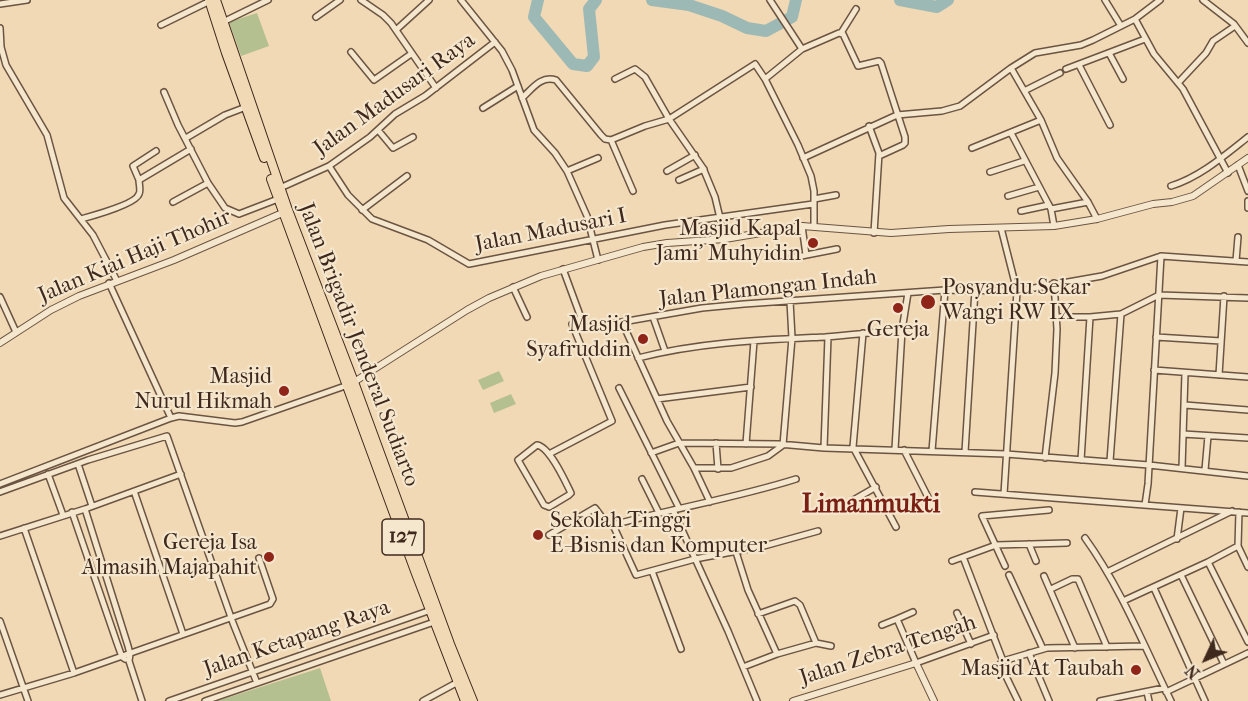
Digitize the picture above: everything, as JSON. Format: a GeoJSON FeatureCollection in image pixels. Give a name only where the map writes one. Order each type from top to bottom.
{"type":"FeatureCollection","features":[{"type":"Feature","properties":{"kind":"main road","name":"Jalan Brigadir Jenderal Sudiarto"},"geometry":{"type":"LineString","coordinates":[[212,0],[223,22],[280,188],[285,212]]}},
{"type":"Feature","properties":{"kind":"main road","name":"Jalan Brigadir Jenderal Sudiarto"},"geometry":{"type":"LineString","coordinates":[[212,0],[278,199],[351,384],[434,610],[473,701]]}},
{"type":"Feature","properties":{"kind":"main road","name":"Jalan Brigadir Jenderal Sudiarto"},"geometry":{"type":"LineString","coordinates":[[438,620],[465,701]]}},
{"type":"Feature","properties":{"kind":"street"},"geometry":{"type":"LineString","coordinates":[[0,4],[27,0]]}},
{"type":"Feature","properties":{"kind":"street"},"geometry":{"type":"LineString","coordinates":[[161,25],[212,0]]}},
{"type":"Feature","properties":{"kind":"street"},"geometry":{"type":"LineString","coordinates":[[223,22],[268,0]]}},
{"type":"Feature","properties":{"kind":"street"},"geometry":{"type":"LineString","coordinates":[[316,17],[340,0]]}},
{"type":"Feature","properties":{"kind":"street"},"geometry":{"type":"LineString","coordinates":[[361,0],[388,19],[436,88]]}},
{"type":"Feature","properties":{"kind":"street"},"geometry":{"type":"LineString","coordinates":[[396,30],[429,0]]}},
{"type":"Feature","properties":{"kind":"street"},"geometry":{"type":"LineString","coordinates":[[461,0],[507,59],[534,130],[555,153],[567,171],[587,216],[598,260]]}},
{"type":"Feature","properties":{"kind":"street"},"geometry":{"type":"LineString","coordinates":[[1106,0],[1121,26]]}},
{"type":"Feature","properties":{"kind":"street"},"geometry":{"type":"LineString","coordinates":[[803,158],[897,115],[952,110],[1035,53],[1081,45],[1135,19],[1160,0]]}},
{"type":"Feature","properties":{"kind":"street"},"geometry":{"type":"LineString","coordinates":[[1203,0],[1235,26],[1248,44]]}},
{"type":"Feature","properties":{"kind":"street"},"geometry":{"type":"LineString","coordinates":[[770,1],[802,49]]}},
{"type":"Feature","properties":{"kind":"street"},"geometry":{"type":"LineString","coordinates":[[765,79],[802,49],[841,33],[856,9]]}},
{"type":"Feature","properties":{"kind":"street"},"geometry":{"type":"LineString","coordinates":[[1135,19],[1158,60],[1178,83],[1228,173]]}},
{"type":"Feature","properties":{"kind":"street"},"geometry":{"type":"LineString","coordinates":[[1178,83],[1205,55],[1213,41],[1235,26]]}},
{"type":"Feature","properties":{"kind":"street"},"geometry":{"type":"LineString","coordinates":[[0,28],[1,47],[6,65],[47,135],[64,198],[96,240],[117,280]]}},
{"type":"Feature","properties":{"kind":"street"},"geometry":{"type":"LineString","coordinates":[[841,33],[858,66],[879,61],[881,63],[905,137],[905,143],[879,156]]}},
{"type":"Feature","properties":{"kind":"street"},"geometry":{"type":"LineString","coordinates":[[1066,69],[1145,39]]}},
{"type":"Feature","properties":{"kind":"street","name":"Jalan Madusari Raya"},"geometry":{"type":"LineString","coordinates":[[280,188],[329,166],[378,130],[394,114],[436,88],[495,42]]}},
{"type":"Feature","properties":{"kind":"street"},"geometry":{"type":"LineString","coordinates":[[351,52],[374,80],[411,54]]}},
{"type":"Feature","properties":{"kind":"street"},"geometry":{"type":"LineString","coordinates":[[1109,53],[1122,79]]}},
{"type":"Feature","properties":{"kind":"street"},"geometry":{"type":"LineString","coordinates":[[522,98],[540,81],[549,78],[556,80],[605,139],[611,140],[669,119],[755,64],[765,79],[814,184],[814,226]]}},
{"type":"Feature","properties":{"kind":"street"},"geometry":{"type":"LineString","coordinates":[[1079,65],[1110,125]]}},
{"type":"Feature","properties":{"kind":"street"},"geometry":{"type":"LineString","coordinates":[[1011,68],[1026,90],[1057,158],[1097,219]]}},
{"type":"Feature","properties":{"kind":"street"},"geometry":{"type":"LineString","coordinates":[[615,79],[632,70],[638,70],[645,77],[669,119],[704,169],[726,239]]}},
{"type":"Feature","properties":{"kind":"street"},"geometry":{"type":"LineString","coordinates":[[1026,90],[1060,73]]}},
{"type":"Feature","properties":{"kind":"street"},"geometry":{"type":"LineString","coordinates":[[483,108],[518,86]]}},
{"type":"Feature","properties":{"kind":"street"},"geometry":{"type":"LineString","coordinates":[[164,92],[176,121],[208,183],[225,208],[237,214],[278,199]]}},
{"type":"Feature","properties":{"kind":"street"},"geometry":{"type":"LineString","coordinates":[[186,138],[225,115],[246,107]]}},
{"type":"Feature","properties":{"kind":"street"},"geometry":{"type":"LineString","coordinates":[[972,148],[1041,120]]}},
{"type":"Feature","properties":{"kind":"street"},"geometry":{"type":"LineString","coordinates":[[869,126],[879,156],[874,232]]}},
{"type":"Feature","properties":{"kind":"street"},"geometry":{"type":"LineString","coordinates":[[378,130],[393,148],[413,136]]}},
{"type":"Feature","properties":{"kind":"street"},"geometry":{"type":"LineString","coordinates":[[1011,132],[1024,161],[1051,209],[1054,223]]}},
{"type":"Feature","properties":{"kind":"street"},"geometry":{"type":"LineString","coordinates":[[1170,186],[1182,183],[1220,160],[1248,137]]}},
{"type":"Feature","properties":{"kind":"street"},"geometry":{"type":"LineString","coordinates":[[611,140],[633,190]]}},
{"type":"Feature","properties":{"kind":"street"},"geometry":{"type":"LineString","coordinates":[[139,180],[191,149]]}},
{"type":"Feature","properties":{"kind":"street"},"geometry":{"type":"LineString","coordinates":[[81,219],[119,207],[138,197],[140,194],[139,180],[133,166],[156,151]]}},
{"type":"Feature","properties":{"kind":"street"},"geometry":{"type":"LineString","coordinates":[[667,171],[695,155]]}},
{"type":"Feature","properties":{"kind":"street"},"geometry":{"type":"LineString","coordinates":[[567,171],[598,158]]}},
{"type":"Feature","properties":{"kind":"street"},"geometry":{"type":"LineString","coordinates":[[0,484],[171,418],[182,417],[235,423],[351,384],[467,310],[513,287],[563,269],[654,245],[726,239],[802,226],[874,232],[1001,228],[1097,219],[1193,196],[1248,158]]}},
{"type":"Feature","properties":{"kind":"street"},"geometry":{"type":"LineString","coordinates":[[990,172],[1024,161]]}},
{"type":"Feature","properties":{"kind":"street"},"geometry":{"type":"LineString","coordinates":[[1238,165],[1248,191]]}},
{"type":"Feature","properties":{"kind":"street","name":"Jalan Madusari I"},"geometry":{"type":"LineString","coordinates":[[329,166],[348,195],[377,222],[428,240],[469,264],[595,245],[665,225],[721,218],[836,195]]}},
{"type":"Feature","properties":{"kind":"street"},"geometry":{"type":"LineString","coordinates":[[678,180],[704,169]]}},
{"type":"Feature","properties":{"kind":"street"},"geometry":{"type":"LineString","coordinates":[[362,210],[407,176]]}},
{"type":"Feature","properties":{"kind":"street"},"geometry":{"type":"LineString","coordinates":[[173,202],[208,183]]}},
{"type":"Feature","properties":{"kind":"street"},"geometry":{"type":"LineString","coordinates":[[1008,196],[1039,188]]}},
{"type":"Feature","properties":{"kind":"street"},"geometry":{"type":"LineString","coordinates":[[1248,201],[1248,208]]}},
{"type":"Feature","properties":{"kind":"street"},"geometry":{"type":"LineString","coordinates":[[1021,211],[1051,209],[1088,202]]}},
{"type":"Feature","properties":{"kind":"street","name":"Jalan Kiai Haji Thohir"},"geometry":{"type":"LineString","coordinates":[[0,343],[51,310],[117,280],[174,260],[285,212]]}},
{"type":"Feature","properties":{"kind":"street"},"geometry":{"type":"LineString","coordinates":[[802,226],[806,255]]}},
{"type":"Feature","properties":{"kind":"street"},"geometry":{"type":"LineString","coordinates":[[1001,228],[1017,291],[1004,494]]}},
{"type":"Feature","properties":{"kind":"street"},"geometry":{"type":"LineString","coordinates":[[1236,261],[1238,237]]}},
{"type":"Feature","properties":{"kind":"street"},"geometry":{"type":"LineString","coordinates":[[791,258],[837,249]]}},
{"type":"Feature","properties":{"kind":"street"},"geometry":{"type":"LineString","coordinates":[[1145,505],[1161,256],[1248,262]]}},
{"type":"Feature","properties":{"kind":"street","name":"Jalan Plamongan Indah"},"geometry":{"type":"LineString","coordinates":[[580,318],[584,326],[588,328],[718,306],[945,290],[1017,291],[1102,276],[1161,256]]}},
{"type":"Feature","properties":{"kind":"street"},"geometry":{"type":"LineString","coordinates":[[549,453],[612,421],[572,324],[580,318],[563,269]]}},
{"type":"Feature","properties":{"kind":"street"},"geometry":{"type":"LineString","coordinates":[[1045,458],[1055,374],[1054,283]]}},
{"type":"Feature","properties":{"kind":"street"},"geometry":{"type":"LineString","coordinates":[[109,284],[171,418]]}},
{"type":"Feature","properties":{"kind":"street"},"geometry":{"type":"LineString","coordinates":[[513,287],[527,317]]}},
{"type":"Feature","properties":{"kind":"street"},"geometry":{"type":"LineString","coordinates":[[932,451],[945,290]]}},
{"type":"Feature","properties":{"kind":"street"},"geometry":{"type":"LineString","coordinates":[[964,452],[975,290]]}},
{"type":"Feature","properties":{"kind":"street"},"geometry":{"type":"LineString","coordinates":[[895,449],[902,330],[908,293]]}},
{"type":"Feature","properties":{"kind":"street"},"geometry":{"type":"LineString","coordinates":[[1056,317],[1089,318],[1121,314],[1159,295],[1248,298]]}},
{"type":"Feature","properties":{"kind":"street"},"geometry":{"type":"LineString","coordinates":[[1219,375],[1224,296]]}},
{"type":"Feature","properties":{"kind":"street"},"geometry":{"type":"LineString","coordinates":[[0,297],[16,332]]}},
{"type":"Feature","properties":{"kind":"street"},"geometry":{"type":"LineString","coordinates":[[694,468],[731,468],[768,456],[783,445],[792,338],[790,302]]}},
{"type":"Feature","properties":{"kind":"street"},"geometry":{"type":"LineString","coordinates":[[1110,461],[1121,314]]}},
{"type":"Feature","properties":{"kind":"street"},"geometry":{"type":"LineString","coordinates":[[653,317],[665,351]]}},
{"type":"Feature","properties":{"kind":"street"},"geometry":{"type":"LineString","coordinates":[[1081,460],[1089,318]]}},
{"type":"Feature","properties":{"kind":"street"},"geometry":{"type":"LineString","coordinates":[[622,322],[657,399],[710,502]]}},
{"type":"Feature","properties":{"kind":"street"},"geometry":{"type":"LineString","coordinates":[[638,358],[665,351],[754,340],[828,337],[902,330]]}},
{"type":"Feature","properties":{"kind":"street"},"geometry":{"type":"LineString","coordinates":[[863,333],[854,447],[896,527]]}},
{"type":"Feature","properties":{"kind":"street"},"geometry":{"type":"LineString","coordinates":[[824,448],[828,337]]}},
{"type":"Feature","properties":{"kind":"street"},"geometry":{"type":"LineString","coordinates":[[1156,337],[1221,341]]}},
{"type":"Feature","properties":{"kind":"street"},"geometry":{"type":"LineString","coordinates":[[746,444],[754,340]]}},
{"type":"Feature","properties":{"kind":"street"},"geometry":{"type":"LineString","coordinates":[[1154,370],[1248,377]]}},
{"type":"Feature","properties":{"kind":"street"},"geometry":{"type":"LineString","coordinates":[[1182,468],[1185,373]]}},
{"type":"Feature","properties":{"kind":"street"},"geometry":{"type":"LineString","coordinates":[[657,399],[751,387]]}},
{"type":"Feature","properties":{"kind":"street"},"geometry":{"type":"LineString","coordinates":[[620,388],[676,509],[757,701]]}},
{"type":"Feature","properties":{"kind":"street"},"geometry":{"type":"LineString","coordinates":[[1185,405],[1248,410]]}},
{"type":"Feature","properties":{"kind":"street"},"geometry":{"type":"LineString","coordinates":[[1183,434],[1248,438]]}},
{"type":"Feature","properties":{"kind":"street"},"geometry":{"type":"LineString","coordinates":[[0,492],[78,464],[166,436],[169,438],[231,617],[257,683]]}},
{"type":"Feature","properties":{"kind":"street"},"geometry":{"type":"LineString","coordinates":[[1205,470],[1208,436]]}},
{"type":"Feature","properties":{"kind":"street"},"geometry":{"type":"LineString","coordinates":[[651,453],[679,443],[854,447],[1110,461],[1248,476]]}},
{"type":"Feature","properties":{"kind":"street"},"geometry":{"type":"LineString","coordinates":[[716,443],[718,469]]}},
{"type":"Feature","properties":{"kind":"street"},"geometry":{"type":"LineString","coordinates":[[537,445],[542,446],[549,453],[571,493],[546,507],[518,460],[537,445]]}},
{"type":"Feature","properties":{"kind":"street"},"geometry":{"type":"LineString","coordinates":[[904,450],[934,509]]}},
{"type":"Feature","properties":{"kind":"street"},"geometry":{"type":"LineString","coordinates":[[78,464],[92,506]]}},
{"type":"Feature","properties":{"kind":"street"},"geometry":{"type":"LineString","coordinates":[[48,474],[63,515]]}},
{"type":"Feature","properties":{"kind":"street"},"geometry":{"type":"LineString","coordinates":[[0,536],[85,509],[181,474]]}},
{"type":"Feature","properties":{"kind":"street"},"geometry":{"type":"LineString","coordinates":[[642,479],[659,513]]}},
{"type":"Feature","properties":{"kind":"street"},"geometry":{"type":"LineString","coordinates":[[549,535],[595,508],[607,524],[613,525],[738,496],[796,479]]}},
{"type":"Feature","properties":{"kind":"street"},"geometry":{"type":"LineString","coordinates":[[850,502],[876,487]]}},
{"type":"Feature","properties":{"kind":"street"},"geometry":{"type":"LineString","coordinates":[[134,491],[183,634]]}},
{"type":"Feature","properties":{"kind":"street"},"geometry":{"type":"LineString","coordinates":[[975,492],[1248,513]]}},
{"type":"Feature","properties":{"kind":"street"},"geometry":{"type":"LineString","coordinates":[[1177,539],[1181,508]]}},
{"type":"Feature","properties":{"kind":"street"},"geometry":{"type":"LineString","coordinates":[[85,509],[142,701]]}},
{"type":"Feature","properties":{"kind":"street"},"geometry":{"type":"LineString","coordinates":[[1005,566],[982,516],[1049,510]]}},
{"type":"Feature","properties":{"kind":"street"},"geometry":{"type":"LineString","coordinates":[[72,512],[122,657]]}},
{"type":"Feature","properties":{"kind":"street"},"geometry":{"type":"LineString","coordinates":[[1107,572],[1236,512]]}},
{"type":"Feature","properties":{"kind":"street"},"geometry":{"type":"LineString","coordinates":[[1236,512],[1238,546],[1248,567]]}},
{"type":"Feature","properties":{"kind":"street"},"geometry":{"type":"LineString","coordinates":[[613,525],[634,573],[637,575],[695,558],[764,546],[818,531]]}},
{"type":"Feature","properties":{"kind":"street"},"geometry":{"type":"LineString","coordinates":[[24,528],[74,674]]}},
{"type":"Feature","properties":{"kind":"street"},"geometry":{"type":"LineString","coordinates":[[1085,538],[1123,601],[1171,701]]}},
{"type":"Feature","properties":{"kind":"street"},"geometry":{"type":"LineString","coordinates":[[952,561],[996,545],[1067,543]]}},
{"type":"Feature","properties":{"kind":"street"},"geometry":{"type":"LineString","coordinates":[[1029,544],[1036,561]]}},
{"type":"Feature","properties":{"kind":"street"},"geometry":{"type":"LineString","coordinates":[[1123,601],[1209,562],[1238,546]]}},
{"type":"Feature","properties":{"kind":"street"},"geometry":{"type":"LineString","coordinates":[[736,552],[748,590],[777,654]]}},
{"type":"Feature","properties":{"kind":"street"},"geometry":{"type":"LineString","coordinates":[[963,557],[1003,661],[1000,664],[1018,701]]}},
{"type":"Feature","properties":{"kind":"street"},"geometry":{"type":"LineString","coordinates":[[0,695],[74,674],[122,657],[129,658],[183,634],[270,604],[273,601],[259,558]]}},
{"type":"Feature","properties":{"kind":"street"},"geometry":{"type":"LineString","coordinates":[[1209,562],[1248,642]]}},
{"type":"Feature","properties":{"kind":"street"},"geometry":{"type":"LineString","coordinates":[[652,571],[681,649]]}},
{"type":"Feature","properties":{"kind":"street"},"geometry":{"type":"LineString","coordinates":[[94,577],[105,573]]}},
{"type":"Feature","properties":{"kind":"street"},"geometry":{"type":"LineString","coordinates":[[1009,575],[1043,649]]}},
{"type":"Feature","properties":{"kind":"street"},"geometry":{"type":"LineString","coordinates":[[1181,575],[1224,664]]}},
{"type":"Feature","properties":{"kind":"street"},"geometry":{"type":"LineString","coordinates":[[1044,576],[1075,648]]}},
{"type":"Feature","properties":{"kind":"street"},"geometry":{"type":"LineString","coordinates":[[1050,589],[1072,579],[1078,579],[1107,647]]}},
{"type":"Feature","properties":{"kind":"street"},"geometry":{"type":"LineString","coordinates":[[99,591],[109,587]]}},
{"type":"Feature","properties":{"kind":"street"},"geometry":{"type":"LineString","coordinates":[[1154,588],[1206,701]]}},
{"type":"Feature","properties":{"kind":"street"},"geometry":{"type":"LineString","coordinates":[[758,614],[791,601],[798,602],[816,643]]}},
{"type":"Feature","properties":{"kind":"street","name":"Jalan Ketapang Raya"},"geometry":{"type":"LineString","coordinates":[[169,701],[434,610]]}},
{"type":"Feature","properties":{"kind":"street"},"geometry":{"type":"LineString","coordinates":[[882,625],[913,612]]}},
{"type":"Feature","properties":{"kind":"street"},"geometry":{"type":"LineString","coordinates":[[957,613],[970,645]]}},
{"type":"Feature","properties":{"kind":"street"},"geometry":{"type":"LineString","coordinates":[[405,619],[409,631]]}},
{"type":"Feature","properties":{"kind":"street"},"geometry":{"type":"LineString","coordinates":[[897,619],[934,701]]}},
{"type":"Feature","properties":{"kind":"street","name":"Jalan Ketapang Raya"},"geometry":{"type":"LineString","coordinates":[[205,701],[438,620]]}},
{"type":"Feature","properties":{"kind":"street"},"geometry":{"type":"LineString","coordinates":[[0,621],[28,701]]}},
{"type":"Feature","properties":{"kind":"street"},"geometry":{"type":"LineString","coordinates":[[372,630],[375,642]]}},
{"type":"Feature","properties":{"kind":"street"},"geometry":{"type":"LineString","coordinates":[[362,634],[366,645]]}},
{"type":"Feature","properties":{"kind":"street","name":"Jalan Zebra Tengah"},"geometry":{"type":"LineString","coordinates":[[793,701],[916,663],[994,635]]}},
{"type":"Feature","properties":{"kind":"street"},"geometry":{"type":"LineString","coordinates":[[743,667],[816,643],[831,646]]}},
{"type":"Feature","properties":{"kind":"street"},"geometry":{"type":"LineString","coordinates":[[1003,661],[1043,649],[1144,646]]}},
{"type":"Feature","properties":{"kind":"street"},"geometry":{"type":"LineString","coordinates":[[1029,653],[1048,701]]}},
{"type":"Feature","properties":{"kind":"street"},"geometry":{"type":"LineString","coordinates":[[1100,701],[1165,690],[1248,653]]}},
{"type":"Feature","properties":{"kind":"street"},"geometry":{"type":"LineString","coordinates":[[423,701],[458,682]]}},
{"type":"Feature","properties":{"kind":"street"},"geometry":{"type":"LineString","coordinates":[[1147,692],[1149,701]]}},
{"type":"Feature","properties":{"kind":"green space"},"geometry":{"type":"Polygon","coordinates":[[[257,13],[269,46],[241,56],[229,22],[257,13]]]}},
{"type":"Feature","properties":{"kind":"green space"},"geometry":{"type":"Polygon","coordinates":[[[499,371],[504,381],[483,390],[478,380],[499,371]]]}},
{"type":"Feature","properties":{"kind":"green space"},"geometry":{"type":"Polygon","coordinates":[[[511,394],[516,404],[494,413],[490,403],[511,394]]]}},
{"type":"Feature","properties":{"kind":"green space"},"geometry":{"type":"Polygon","coordinates":[[[320,668],[331,701],[217,701],[320,668]]]}},
{"type":"Feature","properties":{"kind":"waterway"},"geometry":{"type":"LineString","coordinates":[[538,0],[534,17],[573,64],[587,66],[594,57],[589,9],[596,0]]}},
{"type":"Feature","properties":{"kind":"waterway"},"geometry":{"type":"LineString","coordinates":[[652,0],[689,5],[722,16],[747,28],[766,31],[792,17],[796,0]]}},
{"type":"Feature","properties":{"kind":"waterway"},"geometry":{"type":"LineString","coordinates":[[900,0],[937,7],[948,0]]}},
{"type":"Feature","properties":{"kind":"place","name":"Masjid Kapal Jami' Muhyidin"},"geometry":{"type":"Point","coordinates":[813,243]}},
{"type":"Feature","properties":{"kind":"place","name":"Posyandu Sekar Wangi RW IX"},"geometry":{"type":"Point","coordinates":[928,302]}},
{"type":"Feature","properties":{"kind":"place","name":"Gereja"},"geometry":{"type":"Point","coordinates":[898,308]}},
{"type":"Feature","properties":{"kind":"place","name":"Masjid Syafruddin"},"geometry":{"type":"Point","coordinates":[643,339]}},
{"type":"Feature","properties":{"kind":"place","name":"Masjid Nurul Hikmah"},"geometry":{"type":"Point","coordinates":[284,391]}},
{"type":"Feature","properties":{"kind":"place","name":"Sekolah Tinggi E-Bisnis dan Komputer"},"geometry":{"type":"Point","coordinates":[538,535]}},
{"type":"Feature","properties":{"kind":"place","name":"Gereja Isa Almasih Majapahit"},"geometry":{"type":"Point","coordinates":[269,557]}},
{"type":"Feature","properties":{"kind":"place","name":"Masjid At Taubah"},"geometry":{"type":"Point","coordinates":[1136,670]}},
{"type":"Feature","properties":{"kind":"district","name":"Limanmukti"},"geometry":{"type":"Point","coordinates":[871,506]}}]}
